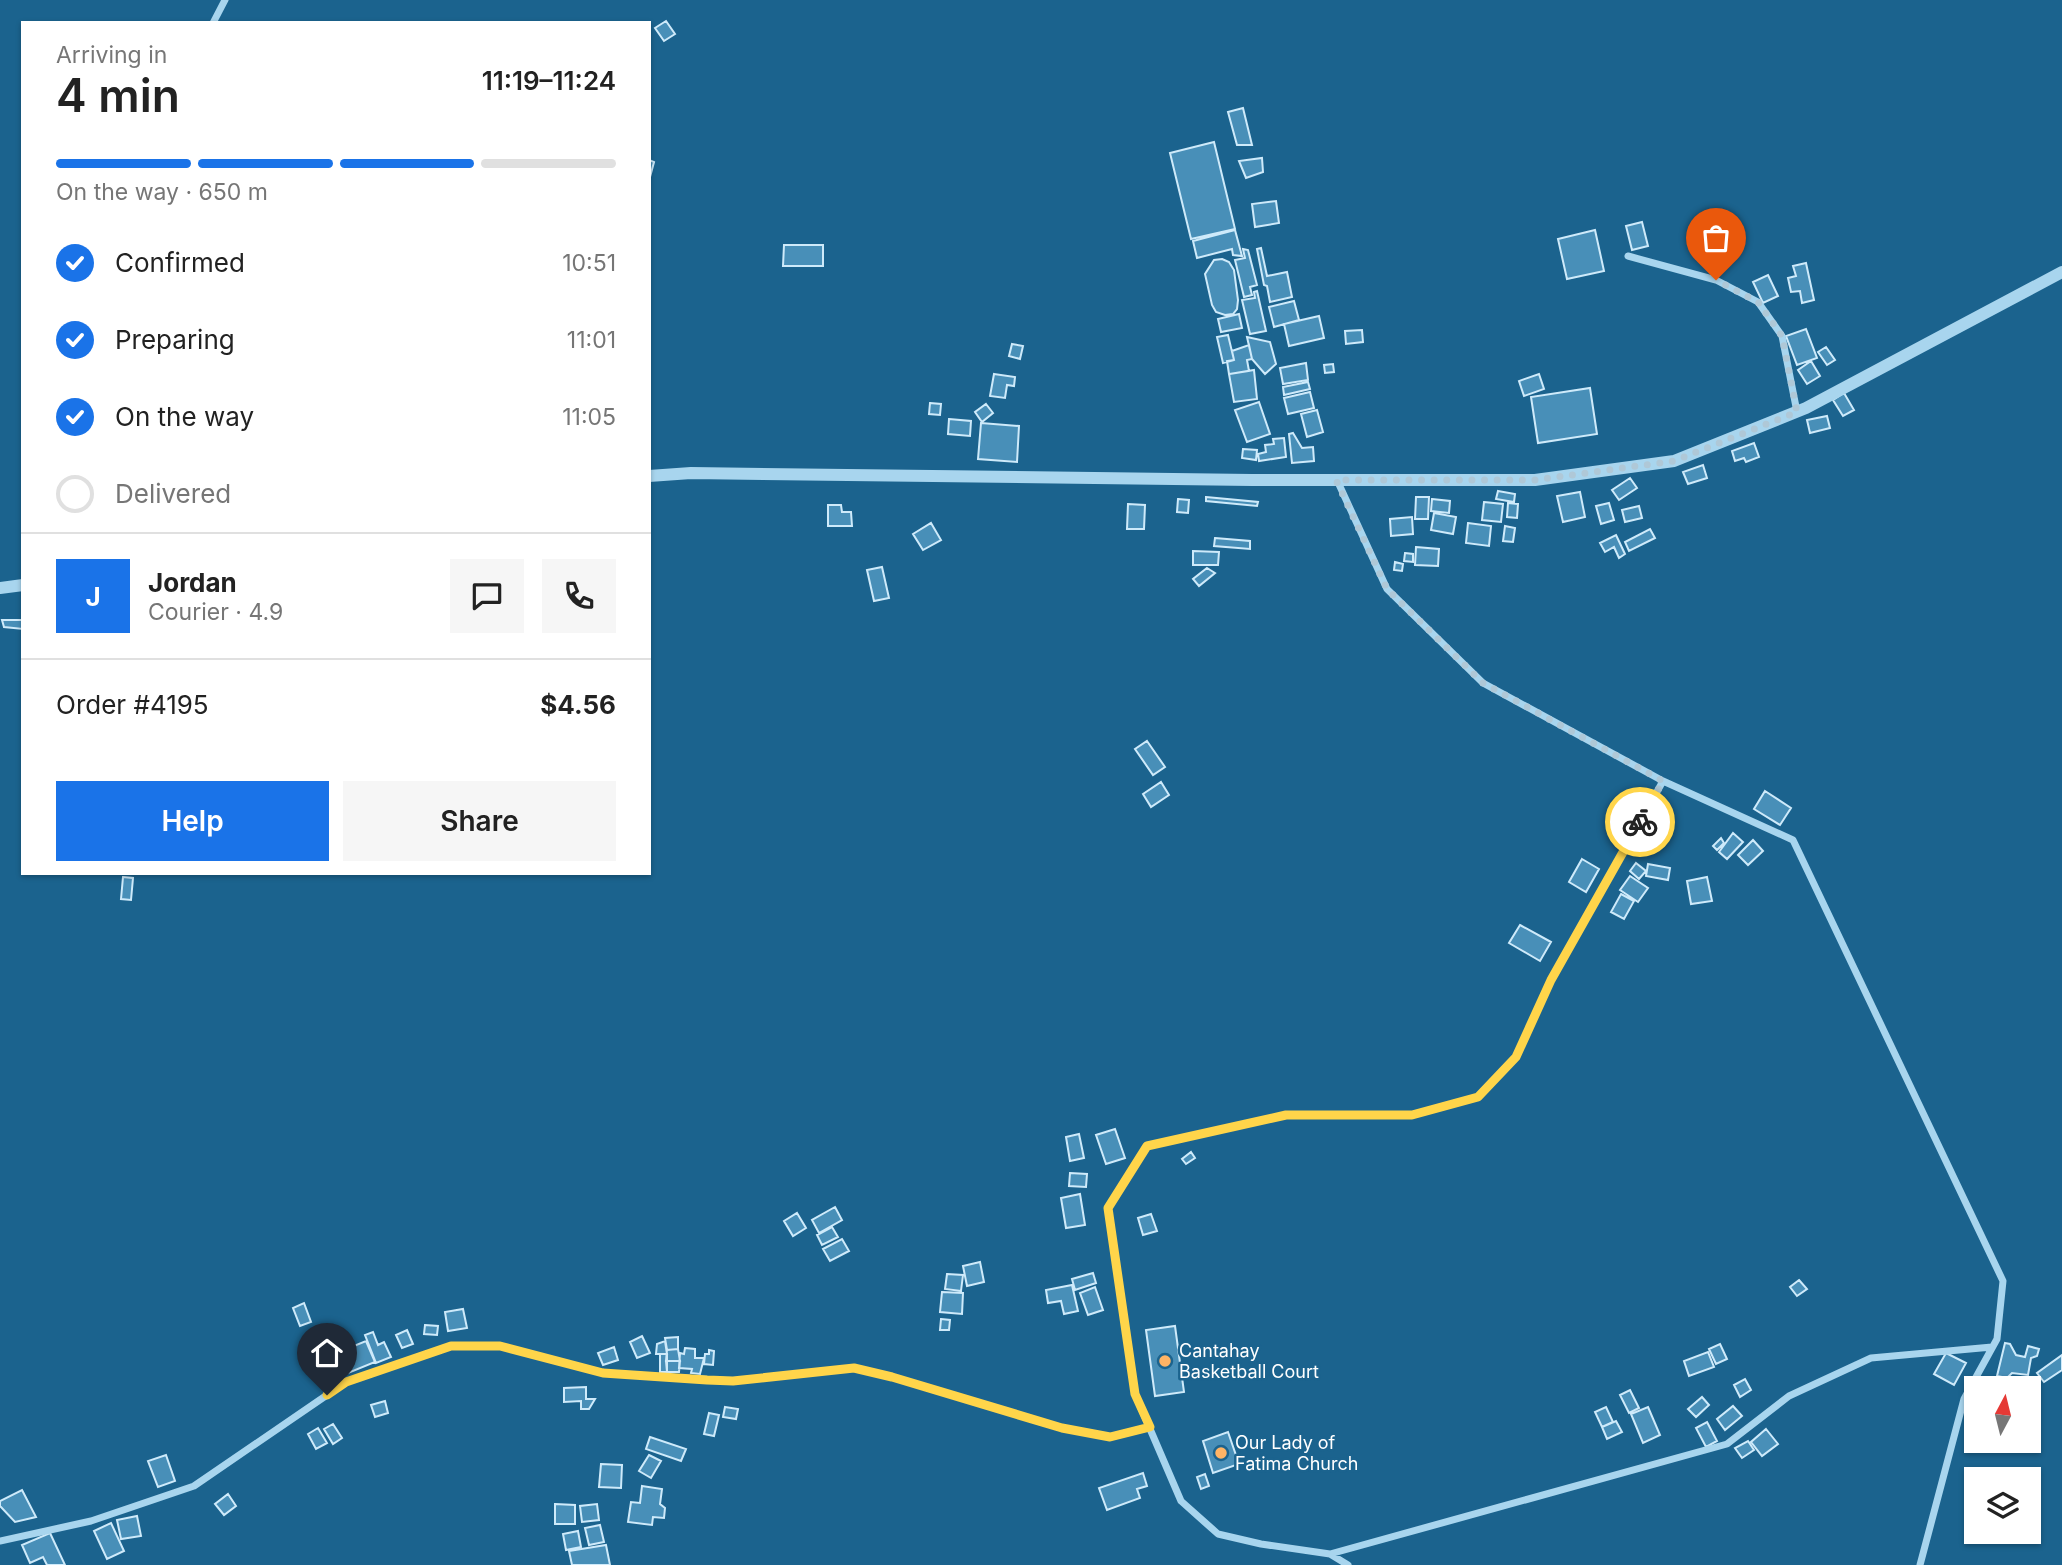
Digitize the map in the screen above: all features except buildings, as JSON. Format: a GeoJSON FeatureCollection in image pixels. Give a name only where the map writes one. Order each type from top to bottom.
{"type":"FeatureCollection","features":[{"type":"Feature","properties":{"kind":"street"},"geometry":{"type":"LineString","coordinates":[[214,21],[225,0]]}},
{"type":"Feature","properties":{"kind":"street"},"geometry":{"type":"LineString","coordinates":[[1628,256],[1716,280],[1758,302],[1782,336],[1797,412]]}},
{"type":"Feature","properties":{"kind":"street"},"geometry":{"type":"LineString","coordinates":[[651,477],[691,473],[1535,480],[1674,461],[1797,412],[2062,272]]}},
{"type":"Feature","properties":{"kind":"street"},"geometry":{"type":"LineString","coordinates":[[1336,480],[1387,589],[1483,683],[1663,781],[1793,840],[2003,1281],[1997,1339],[1964,1399],[1920,1565]]}},
{"type":"Feature","properties":{"kind":"street"},"geometry":{"type":"LineString","coordinates":[[0,588],[21,585]]}},
{"type":"Feature","properties":{"kind":"street"},"geometry":{"type":"LineString","coordinates":[[1348,1565],[1330,1554],[1261,1544],[1218,1534],[1181,1501],[1135,1394],[1108,1208],[1147,1146],[1286,1115],[1412,1115],[1478,1097],[1516,1057],[1551,980],[1663,781]]}},
{"type":"Feature","properties":{"kind":"street"},"geometry":{"type":"LineString","coordinates":[[0,1541],[90,1521],[194,1486],[346,1382],[451,1346],[500,1346],[603,1373],[733,1381],[854,1368],[1062,1428],[1110,1437],[1150,1427]]}},
{"type":"Feature","properties":{"kind":"street"},"geometry":{"type":"LineString","coordinates":[[1330,1554],[1727,1444],[1789,1396],[1871,1358],[1992,1347]]}},
{"type":"Feature","properties":{"kind":"way so far"},"geometry":{"type":"LineString","coordinates":[[1640,822],[1663,781],[1483,683],[1387,589],[1336,480],[1535,480],[1674,461],[1797,412],[1782,336],[1758,302],[1716,280]]}},
{"type":"Feature","properties":{"kind":"place","name":"Cantahay Basketball Court"},"geometry":{"type":"Point","coordinates":[1165,1361]}},
{"type":"Feature","properties":{"kind":"place","name":"Our Lady of Fatima Church"},"geometry":{"type":"Point","coordinates":[1221,1453]}},
{"type":"Feature","properties":{"kind":"route"},"geometry":{"type":"LineString","coordinates":[[327,1395],[346,1382],[451,1346],[500,1346],[603,1373],[707,1380],[733,1381],[854,1368],[1062,1428],[1110,1437],[1150,1427],[1135,1394],[1108,1208],[1147,1146],[1286,1115],[1412,1115],[1478,1097],[1516,1057],[1551,980],[1640,822]]}}]}
